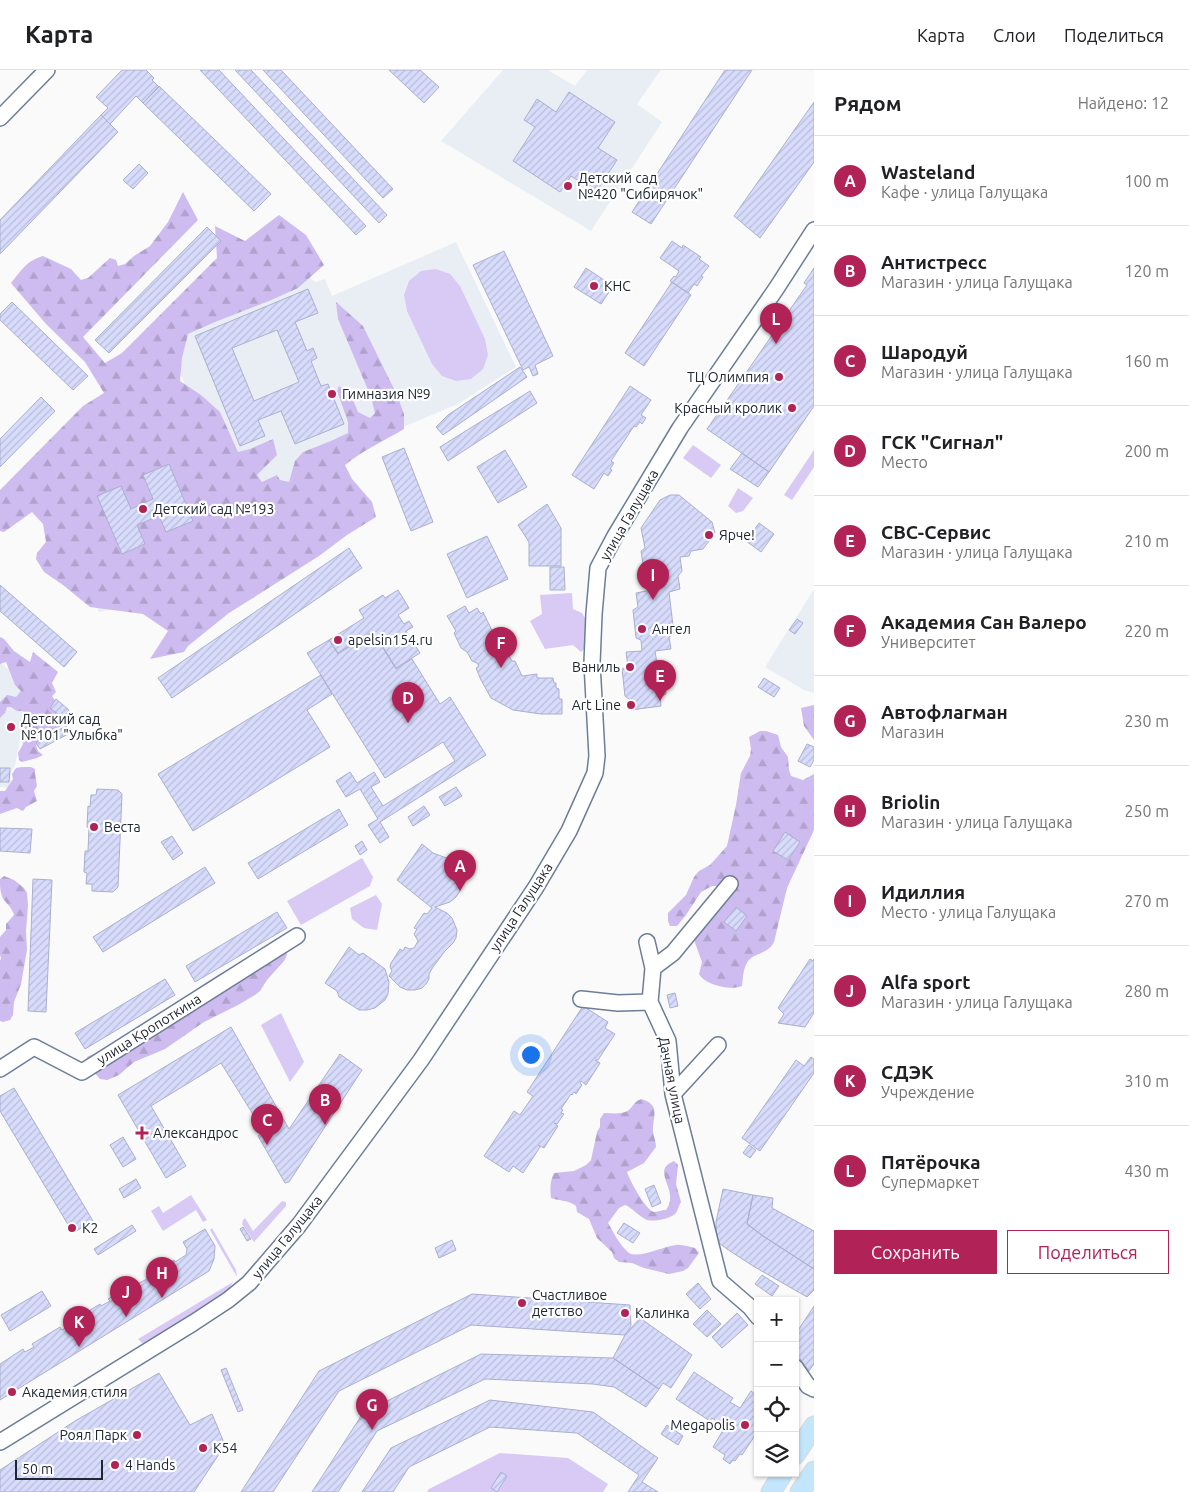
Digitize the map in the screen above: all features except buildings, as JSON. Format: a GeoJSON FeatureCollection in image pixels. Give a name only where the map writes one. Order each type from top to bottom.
{"type":"FeatureCollection","features":[{"type":"Feature","properties":{"kind":"main road"},"geometry":{"type":"LineString","coordinates":[[799,1449],[814,1426]]}},
{"type":"Feature","properties":{"kind":"main road"},"geometry":{"type":"LineString","coordinates":[[800,1492],[814,1470]]}},
{"type":"Feature","properties":{"kind":"main road"},"geometry":{"type":"LineString","coordinates":[[771,1492],[780,1477]]}},
{"type":"Feature","properties":{"kind":"street"},"geometry":{"type":"LineString","coordinates":[[0,118],[47,70]]}},
{"type":"Feature","properties":{"kind":"street","name":"улица Галущака"},"geometry":{"type":"LineString","coordinates":[[0,1442],[193,1323],[228,1300],[249,1282],[299,1225],[420,1060],[536,887],[569,832],[595,772],[598,756],[592,663],[598,568],[615,536],[680,428],[776,289],[814,230]]}},
{"type":"Feature","properties":{"kind":"street"},"geometry":{"type":"LineString","coordinates":[[653,968],[673,953],[730,884]]}},
{"type":"Feature","properties":{"kind":"street","name":"улица Кропоткина"},"geometry":{"type":"LineString","coordinates":[[0,1069],[34,1046],[82,1072],[297,936]]}},
{"type":"Feature","properties":{"kind":"street","name":"Дачная улица"},"geometry":{"type":"LineString","coordinates":[[647,942],[653,968],[650,1002],[668,1041],[673,1094],[720,1281],[754,1312]]}},
{"type":"Feature","properties":{"kind":"street"},"geometry":{"type":"LineString","coordinates":[[582,1000],[618,1003],[650,1002]]}},
{"type":"Feature","properties":{"kind":"street"},"geometry":{"type":"LineString","coordinates":[[673,1094],[718,1045]]}},
{"type":"Feature","properties":{"kind":"street"},"geometry":{"type":"LineString","coordinates":[[799,1373],[808,1386],[814,1389]]}},
{"type":"Feature","properties":{"kind":"shaded area","name":"Детский сад №420 \"Сибирячок\""},"geometry":{"type":"Polygon","coordinates":[[[503,70],[548,70],[575,86],[587,70],[661,70],[637,104],[662,122],[591,231],[441,141],[503,70]]]}},
{"type":"Feature","properties":{"kind":"shaded area","name":"Гимназия №9"},"geometry":{"type":"Polygon","coordinates":[[[456,242],[516,367],[458,404],[307,467],[174,596],[99,612],[31,467],[187,389],[163,335],[306,274],[315,282],[325,279],[332,296],[456,242]]]}},
{"type":"Feature","properties":{"kind":"shaded area"},"geometry":{"type":"Polygon","coordinates":[[[436,269],[450,274],[460,286],[485,339],[488,355],[483,369],[471,379],[456,381],[442,376],[432,364],[407,311],[404,295],[409,281],[421,271],[436,269]]]}},
{"type":"Feature","properties":{"kind":"shaded area"},"geometry":{"type":"Polygon","coordinates":[[[693,445],[721,465],[711,478],[683,458],[693,445]]]}},
{"type":"Feature","properties":{"kind":"shaded area"},"geometry":{"type":"Polygon","coordinates":[[[814,450],[814,467],[792,500],[784,495],[814,450]]]}},
{"type":"Feature","properties":{"kind":"shaded area"},"geometry":{"type":"Polygon","coordinates":[[[738,488],[753,498],[743,511],[736,513],[728,506],[738,488]]]}},
{"type":"Feature","properties":{"kind":"shaded area"},"geometry":{"type":"Polygon","coordinates":[[[814,589],[814,693],[804,690],[765,667],[814,589]]]}},
{"type":"Feature","properties":{"kind":"shaded area"},"geometry":{"type":"Polygon","coordinates":[[[572,593],[573,609],[582,613],[587,621],[585,648],[581,652],[573,645],[545,649],[530,621],[542,614],[540,595],[572,593]]]}},
{"type":"Feature","properties":{"kind":"shaded area","name":"Детский сад №101 \"Улыбка\""},"geometry":{"type":"Polygon","coordinates":[[[0,662],[31,689],[15,765],[11,773],[10,788],[0,787],[0,662]]]}},
{"type":"Feature","properties":{"kind":"shaded area"},"geometry":{"type":"Polygon","coordinates":[[[362,858],[373,877],[370,886],[301,925],[287,901],[362,858]]]}},
{"type":"Feature","properties":{"kind":"shaded area"},"geometry":{"type":"Polygon","coordinates":[[[376,895],[382,904],[377,930],[364,928],[352,919],[350,908],[376,895]]]}},
{"type":"Feature","properties":{"kind":"shaded area"},"geometry":{"type":"Polygon","coordinates":[[[281,1013],[304,1062],[290,1082],[261,1025],[281,1013]]]}},
{"type":"Feature","properties":{"kind":"shaded area"},"geometry":{"type":"Polygon","coordinates":[[[191,1195],[207,1220],[203,1222],[196,1210],[163,1231],[151,1211],[159,1206],[163,1213],[191,1195]]]}},
{"type":"Feature","properties":{"kind":"shaded area"},"geometry":{"type":"Polygon","coordinates":[[[282,1201],[286,1202],[286,1206],[254,1242],[242,1224],[243,1220],[245,1218],[253,1231],[282,1201]]]}},
{"type":"Feature","properties":{"kind":"shaded area"},"geometry":{"type":"Polygon","coordinates":[[[212,1228],[236,1270],[237,1277],[210,1230],[212,1228]]]}},
{"type":"Feature","properties":{"kind":"shaded area"},"geometry":{"type":"Polygon","coordinates":[[[233,1282],[224,1296],[143,1344],[138,1339],[233,1282]]]}},
{"type":"Feature","properties":{"kind":"shaded area"},"geometry":{"type":"Polygon","coordinates":[[[500,1453],[568,1458],[608,1484],[603,1492],[427,1492],[429,1489],[500,1453]]]}},
{"type":"Feature","properties":{"kind":"green space"},"geometry":{"type":"Polygon","coordinates":[[[183,192],[198,220],[83,337],[105,363],[122,353],[217,258],[215,226],[245,241],[279,215],[306,235],[324,265],[298,288],[188,334],[182,358],[180,381],[201,395],[220,412],[238,452],[273,439],[277,455],[257,475],[262,482],[277,475],[280,480],[289,482],[295,461],[303,452],[348,433],[348,422],[337,391],[339,386],[351,395],[358,412],[370,418],[375,413],[371,397],[338,319],[336,302],[363,326],[397,395],[404,414],[404,429],[366,450],[345,465],[352,479],[372,502],[376,517],[229,613],[188,646],[184,652],[150,659],[168,631],[143,614],[90,607],[44,572],[36,559],[37,553],[46,542],[43,524],[32,512],[4,532],[0,531],[0,490],[83,406],[104,393],[85,362],[46,324],[11,283],[28,263],[43,256],[71,269],[81,280],[88,278],[110,258],[116,260],[118,266],[125,264],[150,246],[168,222],[183,192]]]}},
{"type":"Feature","properties":{"kind":"green space"},"geometry":{"type":"Polygon","coordinates":[[[0,637],[14,651],[30,662],[33,652],[58,672],[52,683],[56,692],[52,696],[69,722],[51,731],[36,745],[38,751],[43,755],[22,762],[19,760],[18,753],[23,744],[20,728],[27,715],[23,711],[7,707],[5,713],[0,718],[0,702],[7,695],[16,697],[21,691],[15,685],[6,662],[0,664],[0,637]]]}},
{"type":"Feature","properties":{"kind":"green space"},"geometry":{"type":"Polygon","coordinates":[[[814,705],[814,740],[804,726],[801,708],[814,705]]]}},
{"type":"Feature","properties":{"kind":"green space"},"geometry":{"type":"Polygon","coordinates":[[[760,731],[778,735],[781,747],[788,757],[791,776],[803,780],[814,774],[814,830],[787,888],[774,942],[768,949],[748,961],[744,970],[742,986],[731,988],[712,984],[702,978],[699,974],[702,962],[694,940],[725,886],[712,886],[701,892],[677,926],[670,926],[668,913],[686,895],[694,877],[699,871],[710,865],[727,846],[741,773],[750,756],[749,737],[760,731]]]}},
{"type":"Feature","properties":{"kind":"green space"},"geometry":{"type":"Polygon","coordinates":[[[16,768],[35,769],[37,786],[34,791],[37,801],[26,807],[23,811],[17,808],[0,814],[0,791],[5,791],[13,779],[12,774],[16,768]]]}},
{"type":"Feature","properties":{"kind":"green space"},"geometry":{"type":"Polygon","coordinates":[[[4,876],[14,880],[24,888],[27,893],[28,905],[27,950],[21,984],[14,1002],[13,1015],[10,1020],[3,1022],[0,1021],[0,937],[6,930],[6,924],[14,915],[1,893],[0,879],[4,876]]]}},
{"type":"Feature","properties":{"kind":"green space"},"geometry":{"type":"Polygon","coordinates":[[[285,949],[287,955],[284,961],[260,991],[238,1005],[204,1022],[165,1049],[134,1062],[119,1075],[107,1080],[100,1079],[87,1064],[87,1057],[108,1047],[218,975],[255,954],[285,949]]]}},
{"type":"Feature","properties":{"kind":"green space"},"geometry":{"type":"Polygon","coordinates":[[[641,1099],[648,1102],[654,1108],[653,1132],[656,1147],[644,1163],[627,1172],[628,1176],[638,1194],[651,1210],[654,1212],[666,1210],[670,1203],[670,1195],[664,1170],[667,1165],[674,1161],[678,1165],[676,1184],[681,1202],[677,1212],[673,1215],[666,1219],[656,1220],[645,1219],[625,1205],[619,1208],[608,1223],[617,1239],[629,1253],[645,1253],[676,1245],[695,1248],[699,1253],[688,1268],[669,1274],[632,1263],[619,1262],[614,1258],[612,1252],[597,1238],[589,1219],[577,1212],[576,1206],[551,1198],[551,1185],[554,1173],[574,1171],[591,1160],[597,1132],[600,1127],[600,1119],[604,1113],[626,1112],[641,1099]]]}},
{"type":"Feature","properties":{"kind":"place","name":"Детский сад №420 \"Сибирячок\""},"geometry":{"type":"Point","coordinates":[568,186]}},
{"type":"Feature","properties":{"kind":"place","name":"КНС"},"geometry":{"type":"Point","coordinates":[594,286]}},
{"type":"Feature","properties":{"kind":"place","name":"Пятёрочка"},"geometry":{"type":"Point","coordinates":[776,344]}},
{"type":"Feature","properties":{"kind":"place","name":"ТЦ Олимпия"},"geometry":{"type":"Point","coordinates":[779,377]}},
{"type":"Feature","properties":{"kind":"place","name":"Гимназия №9"},"geometry":{"type":"Point","coordinates":[332,394]}},
{"type":"Feature","properties":{"kind":"place","name":"Красный кролик"},"geometry":{"type":"Point","coordinates":[792,408]}},
{"type":"Feature","properties":{"kind":"place","name":"Детский сад №193"},"geometry":{"type":"Point","coordinates":[143,509]}},
{"type":"Feature","properties":{"kind":"place","name":"Ярче!"},"geometry":{"type":"Point","coordinates":[709,535]}},
{"type":"Feature","properties":{"kind":"place","name":"Идиллия"},"geometry":{"type":"Point","coordinates":[653,600]}},
{"type":"Feature","properties":{"kind":"place","name":"Ангел"},"geometry":{"type":"Point","coordinates":[642,629]}},
{"type":"Feature","properties":{"kind":"place","name":"apelsin154.ru"},"geometry":{"type":"Point","coordinates":[338,640]}},
{"type":"Feature","properties":{"kind":"place","name":"Ваниль"},"geometry":{"type":"Point","coordinates":[630,667]}},
{"type":"Feature","properties":{"kind":"place","name":"Академия Сан Валеро"},"geometry":{"type":"Point","coordinates":[501,668]}},
{"type":"Feature","properties":{"kind":"place","name":"СВС-Сервис"},"geometry":{"type":"Point","coordinates":[660,701]}},
{"type":"Feature","properties":{"kind":"place","name":"Art Line"},"geometry":{"type":"Point","coordinates":[631,705]}},
{"type":"Feature","properties":{"kind":"place","name":"ГСК \"Сигнал\""},"geometry":{"type":"Point","coordinates":[408,723]}},
{"type":"Feature","properties":{"kind":"place","name":"Детский сад №101 \"Улыбка\""},"geometry":{"type":"Point","coordinates":[11,727]}},
{"type":"Feature","properties":{"kind":"place","name":"Веста"},"geometry":{"type":"Point","coordinates":[94,827]}},
{"type":"Feature","properties":{"kind":"place","name":"Wasteland"},"geometry":{"type":"Point","coordinates":[460,891]}},
{"type":"Feature","properties":{"kind":"place","name":"Антистресс"},"geometry":{"type":"Point","coordinates":[325,1125]}},
{"type":"Feature","properties":{"kind":"place","name":"Александрос"},"geometry":{"type":"Point","coordinates":[142,1133]}},
{"type":"Feature","properties":{"kind":"place","name":"Шародуй"},"geometry":{"type":"Point","coordinates":[267,1145]}},
{"type":"Feature","properties":{"kind":"place","name":"К2"},"geometry":{"type":"Point","coordinates":[72,1228]}},
{"type":"Feature","properties":{"kind":"place","name":"Briolin"},"geometry":{"type":"Point","coordinates":[162,1298]}},
{"type":"Feature","properties":{"kind":"place","name":"Счастливое детство"},"geometry":{"type":"Point","coordinates":[522,1303]}},
{"type":"Feature","properties":{"kind":"place","name":"Калинка"},"geometry":{"type":"Point","coordinates":[625,1313]}},
{"type":"Feature","properties":{"kind":"place","name":"Alfa sport"},"geometry":{"type":"Point","coordinates":[126,1317]}},
{"type":"Feature","properties":{"kind":"place","name":"СДЭК"},"geometry":{"type":"Point","coordinates":[79,1347]}},
{"type":"Feature","properties":{"kind":"place","name":"Академия стиля"},"geometry":{"type":"Point","coordinates":[12,1392]}},
{"type":"Feature","properties":{"kind":"place","name":"Megapolis"},"geometry":{"type":"Point","coordinates":[745,1425]}},
{"type":"Feature","properties":{"kind":"place","name":"Автофлагман"},"geometry":{"type":"Point","coordinates":[372,1430]}},
{"type":"Feature","properties":{"kind":"place","name":"Роял Парк"},"geometry":{"type":"Point","coordinates":[137,1435]}},
{"type":"Feature","properties":{"kind":"place","name":"К54"},"geometry":{"type":"Point","coordinates":[203,1448]}},
{"type":"Feature","properties":{"kind":"place","name":"4 Hands"},"geometry":{"type":"Point","coordinates":[115,1465]}}]}
